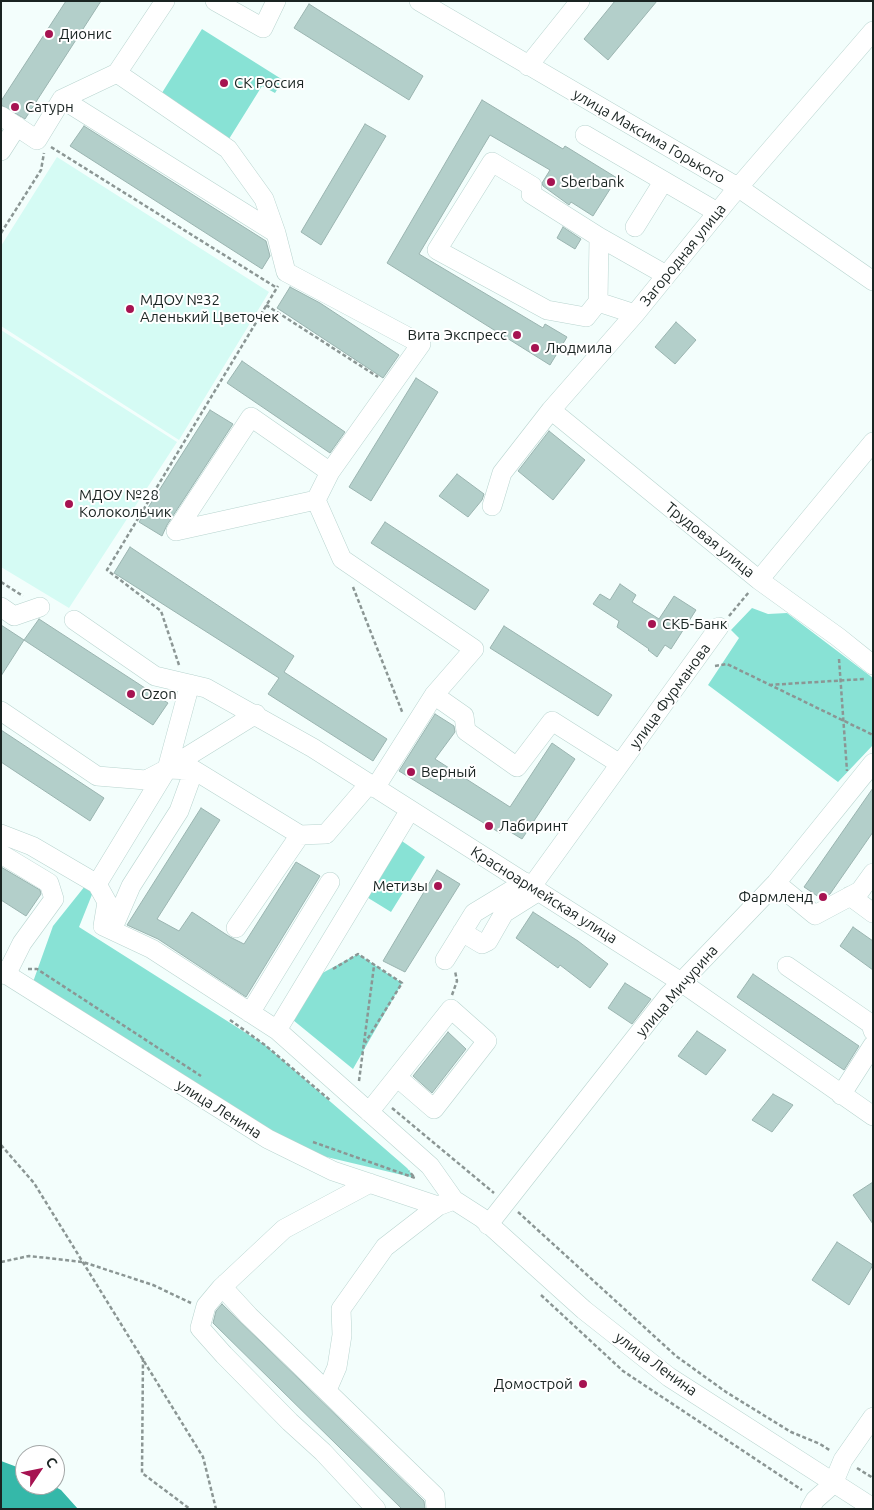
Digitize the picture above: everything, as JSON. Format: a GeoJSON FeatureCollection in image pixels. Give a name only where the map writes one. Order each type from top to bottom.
{"type":"FeatureCollection","features":[{"type":"Feature","properties":{"kind":"street"},"geometry":{"type":"LineString","coordinates":[[1,116],[37,140],[62,99],[117,73],[164,1]]}},
{"type":"Feature","properties":{"kind":"street"},"geometry":{"type":"LineString","coordinates":[[215,1],[263,28],[276,1]]}},
{"type":"Feature","properties":{"kind":"street","name":"улица Максима Горького"},"geometry":{"type":"LineString","coordinates":[[419,1],[739,188],[873,282]]}},
{"type":"Feature","properties":{"kind":"street"},"geometry":{"type":"LineString","coordinates":[[528,66],[580,1]]}},
{"type":"Feature","properties":{"kind":"street","name":"Загородная улица"},"geometry":{"type":"LineString","coordinates":[[492,506],[502,473],[551,410],[635,314],[718,212],[873,31]]}},
{"type":"Feature","properties":{"kind":"street"},"geometry":{"type":"LineString","coordinates":[[117,73],[228,150],[264,199],[276,233],[286,272],[421,344],[390,385],[330,472],[316,500]]}},
{"type":"Feature","properties":{"kind":"street"},"geometry":{"type":"LineString","coordinates":[[62,99],[276,233]]}},
{"type":"Feature","properties":{"kind":"street"},"geometry":{"type":"LineString","coordinates":[[1,151],[17,126]]}},
{"type":"Feature","properties":{"kind":"street"},"geometry":{"type":"LineString","coordinates":[[585,134],[663,182],[718,212]]}},
{"type":"Feature","properties":{"kind":"street"},"geometry":{"type":"LineString","coordinates":[[599,237],[598,302],[586,317],[547,310],[437,250],[492,162],[532,186],[531,194],[599,237],[666,275]]}},
{"type":"Feature","properties":{"kind":"street"},"geometry":{"type":"LineString","coordinates":[[635,227],[663,182]]}},
{"type":"Feature","properties":{"kind":"street"},"geometry":{"type":"LineString","coordinates":[[598,302],[635,314]]}},
{"type":"Feature","properties":{"kind":"street","name":"Трудовая улица"},"geometry":{"type":"LineString","coordinates":[[551,410],[759,580],[838,637],[873,665]]}},
{"type":"Feature","properties":{"kind":"street"},"geometry":{"type":"LineString","coordinates":[[316,500],[176,531],[251,417],[330,472]]}},
{"type":"Feature","properties":{"kind":"street"},"geometry":{"type":"LineString","coordinates":[[759,580],[873,442]]}},
{"type":"Feature","properties":{"kind":"street"},"geometry":{"type":"LineString","coordinates":[[167,769],[194,770],[300,835],[326,834],[372,786],[434,695],[474,649],[342,559],[316,500]]}},
{"type":"Feature","properties":{"kind":"street"},"geometry":{"type":"LineString","coordinates":[[1,607],[14,616],[40,607]]}},
{"type":"Feature","properties":{"kind":"street","name":"Красноармейская улица"},"geometry":{"type":"LineString","coordinates":[[74,620],[155,676],[198,686],[256,714],[372,786],[681,982],[873,1116]]}},
{"type":"Feature","properties":{"kind":"street","name":"улица Фурманова"},"geometry":{"type":"LineString","coordinates":[[532,887],[720,627]]}},
{"type":"Feature","properties":{"kind":"street"},"geometry":{"type":"LineString","coordinates":[[97,884],[167,769],[198,686]]}},
{"type":"Feature","properties":{"kind":"street"},"geometry":{"type":"LineString","coordinates":[[434,695],[464,716],[466,731],[518,767],[552,720],[620,764]]}},
{"type":"Feature","properties":{"kind":"street"},"geometry":{"type":"LineString","coordinates":[[1,711],[96,776],[146,780],[256,714]]}},
{"type":"Feature","properties":{"kind":"street","name":"улица Мичурина"},"geometry":{"type":"LineString","coordinates":[[488,1225],[681,982],[776,883],[873,763]]}},
{"type":"Feature","properties":{"kind":"street"},"geometry":{"type":"LineString","coordinates":[[1,834],[32,846],[97,884],[107,902],[103,926],[112,930],[131,886],[179,811],[194,770]]}},
{"type":"Feature","properties":{"kind":"street"},"geometry":{"type":"LineString","coordinates":[[277,1030],[410,810]]}},
{"type":"Feature","properties":{"kind":"street"},"geometry":{"type":"LineString","coordinates":[[236,928],[300,835]]}},
{"type":"Feature","properties":{"kind":"street"},"geometry":{"type":"LineString","coordinates":[[1,854],[49,883],[54,899],[4,973]]}},
{"type":"Feature","properties":{"kind":"street"},"geometry":{"type":"LineString","coordinates":[[776,883],[815,914],[860,891],[873,873]]}},
{"type":"Feature","properties":{"kind":"street"},"geometry":{"type":"LineString","coordinates":[[250,1013],[330,882]]}},
{"type":"Feature","properties":{"kind":"street"},"geometry":{"type":"LineString","coordinates":[[462,932],[482,944],[488,941],[504,913],[532,887]]}},
{"type":"Feature","properties":{"kind":"street"},"geometry":{"type":"LineString","coordinates":[[448,955],[474,913],[532,887]]}},
{"type":"Feature","properties":{"kind":"street"},"geometry":{"type":"LineString","coordinates":[[850,896],[873,913]]}},
{"type":"Feature","properties":{"kind":"street","name":"улица Ленина"},"geometry":{"type":"LineString","coordinates":[[112,930],[152,949],[277,1030],[375,1105],[430,1166],[446,1203]]}},
{"type":"Feature","properties":{"kind":"street"},"geometry":{"type":"LineString","coordinates":[[787,966],[872,1024],[873,1031]]}},
{"type":"Feature","properties":{"kind":"street","name":"улица Ленина"},"geometry":{"type":"LineString","coordinates":[[4,973],[268,1139],[333,1172],[446,1203],[482,1218],[584,1310],[669,1377],[873,1508]]}},
{"type":"Feature","properties":{"kind":"street"},"geometry":{"type":"LineString","coordinates":[[375,1105],[451,1009],[487,1041],[434,1109],[398,1078]]}},
{"type":"Feature","properties":{"kind":"street"},"geometry":{"type":"LineString","coordinates":[[841,1095],[873,1045]]}},
{"type":"Feature","properties":{"kind":"street"},"geometry":{"type":"LineString","coordinates":[[370,1183],[284,1229],[226,1283],[206,1306],[200,1328],[290,1422],[323,1452],[376,1509]]}},
{"type":"Feature","properties":{"kind":"street"},"geometry":{"type":"LineString","coordinates":[[328,1390],[337,1367],[342,1335],[341,1309],[385,1247],[446,1203]]}},
{"type":"Feature","properties":{"kind":"street"},"geometry":{"type":"LineString","coordinates":[[226,1283],[226,1291],[435,1496],[436,1509]]}},
{"type":"Feature","properties":{"kind":"street"},"geometry":{"type":"LineString","coordinates":[[810,1509],[815,1500],[833,1484],[844,1460],[873,1417]]}},
{"type":"Feature","properties":{"kind":"path"},"geometry":{"type":"LineString","coordinates":[[1,233],[41,170],[43,154],[49,145],[276,288]]}},
{"type":"Feature","properties":{"kind":"path"},"geometry":{"type":"LineString","coordinates":[[266,305],[390,385]]}},
{"type":"Feature","properties":{"kind":"path","name":"улица Фурманова"},"geometry":{"type":"LineString","coordinates":[[720,627],[759,580]]}},
{"type":"Feature","properties":{"kind":"path"},"geometry":{"type":"LineString","coordinates":[[1,582],[40,607]]}},
{"type":"Feature","properties":{"kind":"path"},"geometry":{"type":"LineString","coordinates":[[352,586],[410,732]]}},
{"type":"Feature","properties":{"kind":"path"},"geometry":{"type":"LineString","coordinates":[[838,637],[847,776]]}},
{"type":"Feature","properties":{"kind":"path"},"geometry":{"type":"LineString","coordinates":[[715,666],[727,664],[873,735]]}},
{"type":"Feature","properties":{"kind":"path"},"geometry":{"type":"LineString","coordinates":[[769,685],[873,679]]}},
{"type":"Feature","properties":{"kind":"path"},"geometry":{"type":"LineString","coordinates":[[326,973],[358,954],[402,983],[364,1045]]}},
{"type":"Feature","properties":{"kind":"path"},"geometry":{"type":"LineString","coordinates":[[448,955],[457,980],[453,989],[451,1009]]}},
{"type":"Feature","properties":{"kind":"path"},"geometry":{"type":"LineString","coordinates":[[374,966],[359,1080],[375,1105],[523,1216],[676,1356],[726,1392],[791,1432],[820,1444],[838,1456]]}},
{"type":"Feature","properties":{"kind":"path"},"geometry":{"type":"LineString","coordinates":[[37,970],[208,1081]]}},
{"type":"Feature","properties":{"kind":"path"},"geometry":{"type":"LineString","coordinates":[[226,1018],[265,1045],[338,1107]]}},
{"type":"Feature","properties":{"kind":"path"},"geometry":{"type":"LineString","coordinates":[[308,1140],[415,1178],[407,1168]]}},
{"type":"Feature","properties":{"kind":"path"},"geometry":{"type":"LineString","coordinates":[[1,1144],[34,1183],[203,1457],[216,1509]]}},
{"type":"Feature","properties":{"kind":"path"},"geometry":{"type":"LineString","coordinates":[[1,1262],[29,1256],[84,1262],[153,1285],[193,1304],[206,1306]]}},
{"type":"Feature","properties":{"kind":"path"},"geometry":{"type":"LineString","coordinates":[[143,1357],[142,1473],[190,1509]]}},
{"type":"Feature","properties":{"kind":"shaded area","name":"СК Россия"},"geometry":{"type":"Polygon","coordinates":[[[202,29],[283,80],[275,93],[262,86],[229,139],[160,96],[202,29]]]}},
{"type":"Feature","properties":{"kind":"shaded area","name":"МДОУ №32 Аленький Цветочек"},"geometry":{"type":"Polygon","coordinates":[[[57,157],[269,292],[179,440],[1,326],[1,246],[57,157]]]}},
{"type":"Feature","properties":{"kind":"shaded area","name":"МДОУ №28 Колокольчик"},"geometry":{"type":"Polygon","coordinates":[[[1,330],[177,442],[69,608],[1,567],[1,330]]]}},
{"type":"Feature","properties":{"kind":"shaded area"},"geometry":{"type":"Polygon","coordinates":[[[752,608],[768,614],[787,613],[873,678],[873,745],[838,782],[708,685],[739,638],[731,630],[752,608]]]}},
{"type":"Feature","properties":{"kind":"shaded area"},"geometry":{"type":"Polygon","coordinates":[[[399,839],[425,857],[391,912],[365,896],[399,839]]]}},
{"type":"Feature","properties":{"kind":"shaded area"},"geometry":{"type":"Polygon","coordinates":[[[85,886],[93,892],[79,927],[265,1045],[407,1168],[415,1178],[314,1154],[280,1139],[33,982],[53,926],[85,886]]]}},
{"type":"Feature","properties":{"kind":"shaded area"},"geometry":{"type":"Polygon","coordinates":[[[358,954],[402,983],[353,1069],[293,1020],[313,978],[358,954]]]}},
{"type":"Feature","properties":{"kind":"shaded area"},"geometry":{"type":"Polygon","coordinates":[[[1,1461],[15,1466],[15,1495],[65,1494],[78,1509],[1,1509],[1,1461]]]}},
{"type":"Feature","properties":{"kind":"building"},"geometry":{"type":"Polygon","coordinates":[[[66,1],[101,1],[25,119],[1,105],[1,101],[66,1]]]}},
{"type":"Feature","properties":{"kind":"building"},"geometry":{"type":"Polygon","coordinates":[[[615,1],[657,1],[608,60],[584,39],[615,1]]]}},
{"type":"Feature","properties":{"kind":"building"},"geometry":{"type":"Polygon","coordinates":[[[309,4],[423,76],[409,100],[294,28],[309,4]]]}},
{"type":"Feature","properties":{"kind":"building"},"geometry":{"type":"Polygon","coordinates":[[[482,100],[563,149],[565,146],[617,178],[593,216],[571,202],[569,205],[543,186],[542,183],[550,170],[490,135],[419,254],[543,328],[545,324],[567,337],[550,365],[387,263],[482,100]]]}},
{"type":"Feature","properties":{"kind":"building"},"geometry":{"type":"Polygon","coordinates":[[[365,124],[386,136],[321,245],[301,232],[365,124]]]}},
{"type":"Feature","properties":{"kind":"building"},"geometry":{"type":"Polygon","coordinates":[[[84,126],[266,241],[270,256],[262,269],[70,146],[84,126]]]}},
{"type":"Feature","properties":{"kind":"building"},"geometry":{"type":"Polygon","coordinates":[[[563,227],[581,239],[575,249],[557,238],[563,227]]]}},
{"type":"Feature","properties":{"kind":"building"},"geometry":{"type":"Polygon","coordinates":[[[290,287],[320,303],[399,355],[383,378],[277,308],[290,287]]]}},
{"type":"Feature","properties":{"kind":"building"},"geometry":{"type":"Polygon","coordinates":[[[676,322],[696,340],[675,364],[655,347],[676,322]]]}},
{"type":"Feature","properties":{"kind":"building"},"geometry":{"type":"Polygon","coordinates":[[[242,361],[345,432],[330,453],[227,383],[242,361]]]}},
{"type":"Feature","properties":{"kind":"building"},"geometry":{"type":"Polygon","coordinates":[[[416,378],[438,392],[371,501],[349,487],[416,378]]]}},
{"type":"Feature","properties":{"kind":"building"},"geometry":{"type":"Polygon","coordinates":[[[210,410],[233,424],[167,525],[162,536],[139,522],[210,410]]]}},
{"type":"Feature","properties":{"kind":"building"},"geometry":{"type":"Polygon","coordinates":[[[549,431],[585,460],[553,500],[518,471],[549,431]]]}},
{"type":"Feature","properties":{"kind":"building"},"geometry":{"type":"Polygon","coordinates":[[[457,474],[484,494],[482,500],[468,517],[439,496],[457,474]]]}},
{"type":"Feature","properties":{"kind":"building"},"geometry":{"type":"Polygon","coordinates":[[[385,522],[489,590],[475,610],[371,543],[385,522]]]}},
{"type":"Feature","properties":{"kind":"building"},"geometry":{"type":"Polygon","coordinates":[[[130,547],[294,656],[284,672],[387,739],[373,761],[268,694],[279,678],[114,573],[130,547]]]}},
{"type":"Feature","properties":{"kind":"building","name":"СКБ-Банк"},"geometry":{"type":"Polygon","coordinates":[[[620,584],[636,595],[632,602],[659,619],[674,596],[696,610],[671,649],[665,645],[657,657],[649,649],[617,627],[619,621],[593,604],[600,594],[610,600],[620,584]]]}},
{"type":"Feature","properties":{"kind":"building"},"geometry":{"type":"Polygon","coordinates":[[[39,619],[168,703],[153,725],[24,640],[39,619]]]}},
{"type":"Feature","properties":{"kind":"building"},"geometry":{"type":"Polygon","coordinates":[[[1,625],[24,640],[1,676],[1,625]]]}},
{"type":"Feature","properties":{"kind":"building"},"geometry":{"type":"Polygon","coordinates":[[[504,626],[612,695],[598,716],[490,648],[504,626]]]}},
{"type":"Feature","properties":{"kind":"building"},"geometry":{"type":"Polygon","coordinates":[[[435,714],[454,726],[455,732],[435,759],[510,807],[552,743],[575,759],[522,839],[504,828],[500,833],[399,771],[435,714]]]}},
{"type":"Feature","properties":{"kind":"building"},"geometry":{"type":"Polygon","coordinates":[[[1,730],[104,798],[90,821],[1,762],[1,730]]]}},
{"type":"Feature","properties":{"kind":"building"},"geometry":{"type":"Polygon","coordinates":[[[873,788],[873,832],[830,894],[822,899],[804,887],[873,788]]]}},
{"type":"Feature","properties":{"kind":"building"},"geometry":{"type":"Polygon","coordinates":[[[201,808],[220,820],[157,919],[179,931],[192,912],[244,944],[296,862],[320,876],[246,997],[158,939],[127,925],[201,808]]]}},
{"type":"Feature","properties":{"kind":"building"},"geometry":{"type":"Polygon","coordinates":[[[1,867],[40,890],[41,894],[26,916],[1,900],[1,867]]]}},
{"type":"Feature","properties":{"kind":"building"},"geometry":{"type":"Polygon","coordinates":[[[437,870],[460,884],[405,972],[383,961],[437,870]]]}},
{"type":"Feature","properties":{"kind":"building"},"geometry":{"type":"Polygon","coordinates":[[[533,912],[578,941],[608,964],[590,988],[560,965],[558,968],[516,938],[533,912]]]}},
{"type":"Feature","properties":{"kind":"building"},"geometry":{"type":"Polygon","coordinates":[[[853,927],[873,941],[873,970],[840,946],[853,927]]]}},
{"type":"Feature","properties":{"kind":"building"},"geometry":{"type":"Polygon","coordinates":[[[753,974],[859,1046],[844,1070],[737,997],[753,974]]]}},
{"type":"Feature","properties":{"kind":"building"},"geometry":{"type":"Polygon","coordinates":[[[625,983],[651,999],[632,1024],[608,1008],[625,983]]]}},
{"type":"Feature","properties":{"kind":"building"},"geometry":{"type":"Polygon","coordinates":[[[697,1031],[726,1050],[706,1075],[678,1056],[697,1031]]]}},
{"type":"Feature","properties":{"kind":"building"},"geometry":{"type":"Polygon","coordinates":[[[448,1032],[466,1049],[432,1093],[413,1076],[448,1032]]]}},
{"type":"Feature","properties":{"kind":"building"},"geometry":{"type":"Polygon","coordinates":[[[773,1094],[793,1105],[772,1132],[752,1120],[773,1094]]]}},
{"type":"Feature","properties":{"kind":"building"},"geometry":{"type":"Polygon","coordinates":[[[873,1182],[873,1224],[853,1195],[873,1182]]]}},
{"type":"Feature","properties":{"kind":"building"},"geometry":{"type":"Polygon","coordinates":[[[837,1242],[873,1265],[849,1305],[812,1280],[837,1242]]]}},
{"type":"Feature","properties":{"kind":"building"},"geometry":{"type":"Polygon","coordinates":[[[222,1304],[424,1501],[425,1509],[402,1509],[213,1323],[216,1311],[222,1304]]]}},
{"type":"Feature","properties":{"kind":"place","name":"Дионис"},"geometry":{"type":"Point","coordinates":[49,34]}},
{"type":"Feature","properties":{"kind":"place","name":"СК Россия"},"geometry":{"type":"Point","coordinates":[224,83]}},
{"type":"Feature","properties":{"kind":"place","name":"Сатурн"},"geometry":{"type":"Point","coordinates":[15,107]}},
{"type":"Feature","properties":{"kind":"place","name":"Sberbank"},"geometry":{"type":"Point","coordinates":[551,182]}},
{"type":"Feature","properties":{"kind":"place","name":"МДОУ №32 Аленький Цветочек"},"geometry":{"type":"Point","coordinates":[130,309]}},
{"type":"Feature","properties":{"kind":"place","name":"Вита Экспресс"},"geometry":{"type":"Point","coordinates":[517,335]}},
{"type":"Feature","properties":{"kind":"place","name":"Людмила"},"geometry":{"type":"Point","coordinates":[535,348]}},
{"type":"Feature","properties":{"kind":"place","name":"МДОУ №28 Колокольчик"},"geometry":{"type":"Point","coordinates":[69,504]}},
{"type":"Feature","properties":{"kind":"place","name":"СКБ-Банк"},"geometry":{"type":"Point","coordinates":[652,624]}},
{"type":"Feature","properties":{"kind":"place","name":"Ozon"},"geometry":{"type":"Point","coordinates":[131,694]}},
{"type":"Feature","properties":{"kind":"place","name":"Верный"},"geometry":{"type":"Point","coordinates":[411,772]}},
{"type":"Feature","properties":{"kind":"place","name":"Лабиринт"},"geometry":{"type":"Point","coordinates":[489,826]}},
{"type":"Feature","properties":{"kind":"place","name":"Метизы"},"geometry":{"type":"Point","coordinates":[438,886]}},
{"type":"Feature","properties":{"kind":"place","name":"Фармленд"},"geometry":{"type":"Point","coordinates":[823,897]}},
{"type":"Feature","properties":{"kind":"place","name":"Домострой"},"geometry":{"type":"Point","coordinates":[583,1384]}}]}
